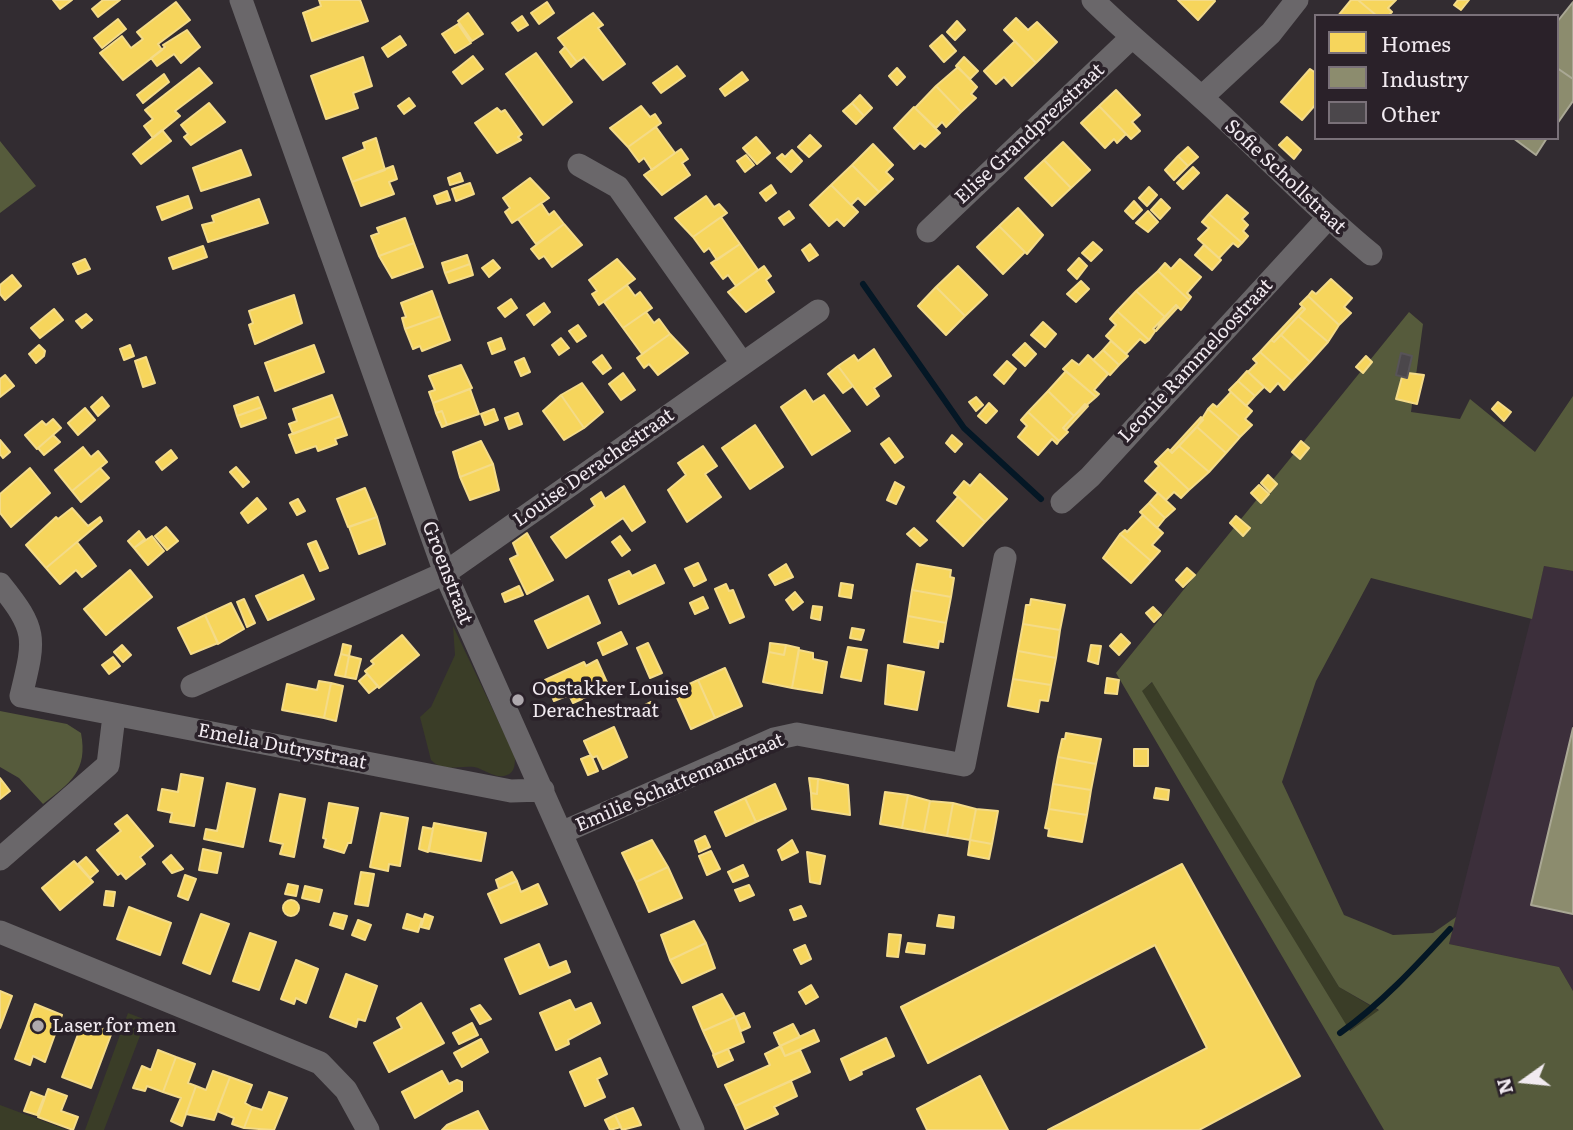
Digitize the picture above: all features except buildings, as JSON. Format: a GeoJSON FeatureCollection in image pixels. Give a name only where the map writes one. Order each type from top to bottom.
{"type":"FeatureCollection","features":[{"type":"Feature","properties":{"kind":"street","name":"Groenstraat"},"geometry":{"type":"LineString","coordinates":[[241,0],[445,573],[693,1130]]}},
{"type":"Feature","properties":{"kind":"street","name":"Sofie Schollstraat"},"geometry":{"type":"LineString","coordinates":[[1093,0],[1131,38],[1202,97],[1327,219],[1371,254]]}},
{"type":"Feature","properties":{"kind":"street"},"geometry":{"type":"LineString","coordinates":[[1202,97],[1271,33],[1297,0]]}},
{"type":"Feature","properties":{"kind":"street","name":"Elise Grandprezstraat"},"geometry":{"type":"LineString","coordinates":[[928,231],[1131,38]]}},
{"type":"Feature","properties":{"kind":"street"},"geometry":{"type":"LineString","coordinates":[[579,165],[618,187],[742,363]]}},
{"type":"Feature","properties":{"kind":"street","name":"Leonie Rammeloostraat"},"geometry":{"type":"LineString","coordinates":[[1062,502],[1090,477],[1327,219]]}},
{"type":"Feature","properties":{"kind":"street","name":"Louise Derachestraat"},"geometry":{"type":"LineString","coordinates":[[445,573],[818,311]]}},
{"type":"Feature","properties":{"kind":"street","name":"Emilie Schattemanstraat"},"geometry":{"type":"LineString","coordinates":[[561,833],[774,739],[797,734],[964,765],[1005,558]]}},
{"type":"Feature","properties":{"kind":"street"},"geometry":{"type":"LineString","coordinates":[[192,686],[445,573]]}},
{"type":"Feature","properties":{"kind":"street","name":"Emelia Dutrystraat"},"geometry":{"type":"LineString","coordinates":[[0,584],[26,616],[30,632],[21,696],[511,791],[542,790]]}},
{"type":"Feature","properties":{"kind":"street"},"geometry":{"type":"LineString","coordinates":[[0,859],[108,765],[114,716]]}},
{"type":"Feature","properties":{"kind":"street"},"geometry":{"type":"LineString","coordinates":[[0,932],[320,1063],[346,1090],[368,1130]]}},
{"type":"Feature","properties":{"kind":"shaded area"},"geometry":{"type":"Polygon","coordinates":[[[1544,566],[1573,571],[1573,991],[1559,967],[1449,944],[1544,566]]]}},
{"type":"Feature","properties":{"kind":"green space"},"geometry":{"type":"Polygon","coordinates":[[[0,141],[36,186],[0,213],[0,141]]]}},
{"type":"Feature","properties":{"kind":"green space"},"geometry":{"type":"Polygon","coordinates":[[[1409,312],[1423,324],[1411,412],[1460,419],[1470,399],[1535,452],[1573,396],[1573,571],[1544,566],[1532,619],[1371,578],[1316,681],[1282,782],[1344,915],[1393,935],[1433,933],[1456,917],[1449,944],[1559,967],[1573,991],[1573,1130],[1384,1130],[1116,673],[1409,312]],[[1152,682],[1142,691],[1350,1031],[1379,1010],[1339,987],[1152,682]]]}},
{"type":"Feature","properties":{"kind":"green space"},"geometry":{"type":"Polygon","coordinates":[[[453,626],[515,756],[515,765],[510,774],[495,775],[474,767],[446,767],[431,760],[420,717],[431,707],[455,655],[453,626]]]}},
{"type":"Feature","properties":{"kind":"green space"},"geometry":{"type":"Polygon","coordinates":[[[1153,682],[1339,987],[1379,1011],[1349,1031],[1141,691],[1153,682]]]}},
{"type":"Feature","properties":{"kind":"green space"},"geometry":{"type":"Polygon","coordinates":[[[0,711],[67,724],[81,733],[82,757],[75,774],[43,804],[19,778],[0,767],[0,711]]]}},
{"type":"Feature","properties":{"kind":"green space"},"geometry":{"type":"Polygon","coordinates":[[[128,1013],[146,1020],[104,1130],[85,1130],[128,1013]]]}},
{"type":"Feature","properties":{"kind":"green space"},"geometry":{"type":"Polygon","coordinates":[[[0,1105],[67,1130],[0,1130],[0,1105]]]}},
{"type":"Feature","properties":{"kind":"waterway"},"geometry":{"type":"LineString","coordinates":[[863,284],[964,428],[1041,499]]}},
{"type":"Feature","properties":{"kind":"waterway"},"geometry":{"type":"LineString","coordinates":[[1340,1033],[1384,997],[1450,929]]}},
{"type":"Feature","properties":{"kind":"place","name":"Oostakker Louise Derachestraat"},"geometry":{"type":"Point","coordinates":[518,700]}},
{"type":"Feature","properties":{"kind":"place","name":"Laser for men"},"geometry":{"type":"Point","coordinates":[38,1026]}}]}
